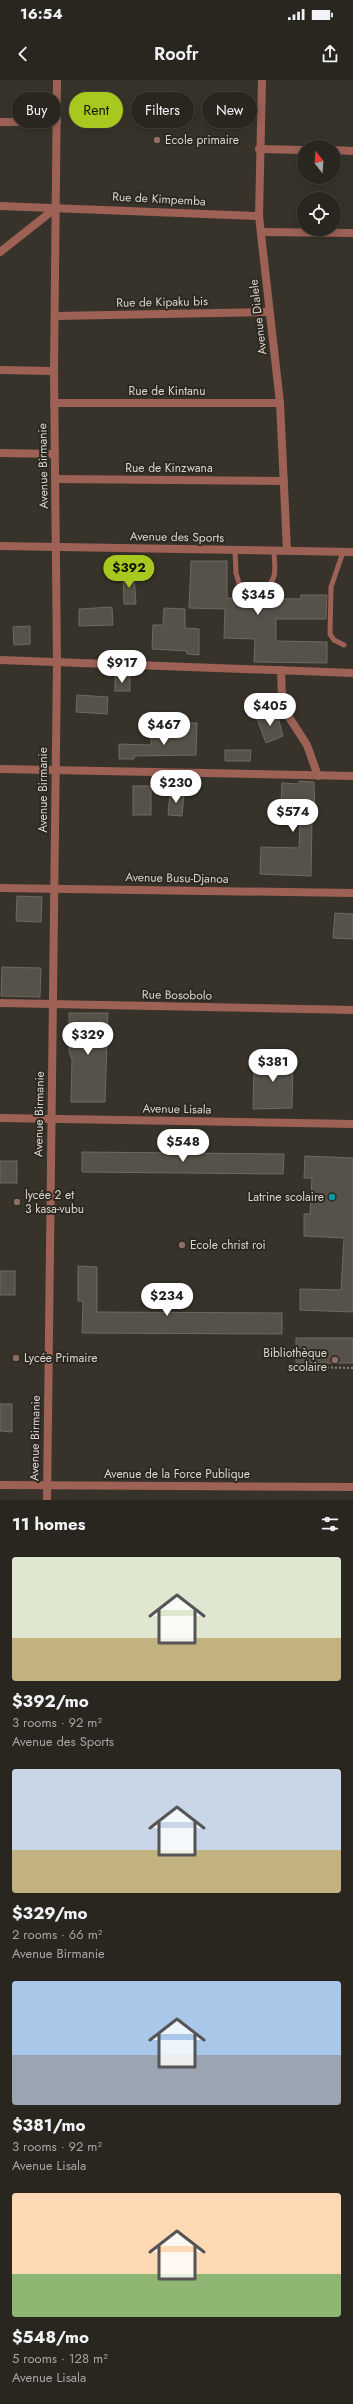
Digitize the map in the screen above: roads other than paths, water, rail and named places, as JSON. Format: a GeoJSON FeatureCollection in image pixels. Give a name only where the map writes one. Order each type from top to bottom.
{"type":"FeatureCollection","features":[{"type":"Feature","properties":{"kind":"street","name":"Avenue Birmanie"},"geometry":{"type":"LineString","coordinates":[[57,80],[57,92]]}},
{"type":"Feature","properties":{"kind":"street","name":"Avenue Dialele"},"geometry":{"type":"LineString","coordinates":[[262,80],[259,149],[259,216],[268,312],[280,403],[287,550]]}},
{"type":"Feature","properties":{"kind":"street"},"geometry":{"type":"LineString","coordinates":[[0,122],[12,122]]}},
{"type":"Feature","properties":{"kind":"street","name":"Avenue Birmanie"},"geometry":{"type":"LineString","coordinates":[[47,1500],[50,1118],[54,1004],[57,662],[54,371],[56,316],[57,128]]}},
{"type":"Feature","properties":{"kind":"street"},"geometry":{"type":"LineString","coordinates":[[259,149],[297,150]]}},
{"type":"Feature","properties":{"kind":"street"},"geometry":{"type":"LineString","coordinates":[[341,150],[353,151]]}},
{"type":"Feature","properties":{"kind":"street","name":"Rue de Kimpemba"},"geometry":{"type":"LineString","coordinates":[[0,206],[57,206],[259,216]]}},
{"type":"Feature","properties":{"kind":"street"},"geometry":{"type":"LineString","coordinates":[[0,252],[57,206]]}},
{"type":"Feature","properties":{"kind":"street"},"geometry":{"type":"LineString","coordinates":[[261,232],[353,233]]}},
{"type":"Feature","properties":{"kind":"street","name":"Rue de Kipaku bis"},"geometry":{"type":"LineString","coordinates":[[56,316],[268,312]]}},
{"type":"Feature","properties":{"kind":"street"},"geometry":{"type":"LineString","coordinates":[[0,370],[54,371]]}},
{"type":"Feature","properties":{"kind":"street","name":"Rue de Kintanu"},"geometry":{"type":"LineString","coordinates":[[54,403],[280,403]]}},
{"type":"Feature","properties":{"kind":"street"},"geometry":{"type":"LineString","coordinates":[[0,453],[55,454]]}},
{"type":"Feature","properties":{"kind":"street","name":"Rue de Kinzwana"},"geometry":{"type":"LineString","coordinates":[[55,479],[284,481]]}},
{"type":"Feature","properties":{"kind":"street","name":"Avenue des Sports"},"geometry":{"type":"LineString","coordinates":[[0,546],[353,552]]}},
{"type":"Feature","properties":{"kind":"street"},"geometry":{"type":"LineString","coordinates":[[0,660],[353,673]]}},
{"type":"Feature","properties":{"kind":"street"},"geometry":{"type":"LineString","coordinates":[[281,670],[282,700],[285,710],[307,744],[318,776]]}},
{"type":"Feature","properties":{"kind":"street"},"geometry":{"type":"LineString","coordinates":[[0,769],[353,776]]}},
{"type":"Feature","properties":{"kind":"street","name":"Avenue Busu-Djanoa"},"geometry":{"type":"LineString","coordinates":[[0,888],[353,893]]}},
{"type":"Feature","properties":{"kind":"street","name":"Rue Bosobolo"},"geometry":{"type":"LineString","coordinates":[[0,1003],[353,1010]]}},
{"type":"Feature","properties":{"kind":"street","name":"Avenue Lisala"},"geometry":{"type":"LineString","coordinates":[[0,1118],[353,1124]]}},
{"type":"Feature","properties":{"kind":"street","name":"Avenue de la Force Publique"},"geometry":{"type":"LineString","coordinates":[[0,1485],[353,1487]]}},
{"type":"Feature","properties":{"kind":"lane"},"geometry":{"type":"LineString","coordinates":[[235,550],[236,573],[241,590],[247,593],[257,593],[268,586],[274,576],[274,550]]}},
{"type":"Feature","properties":{"kind":"lane"},"geometry":{"type":"LineString","coordinates":[[343,552],[331,587],[330,634],[334,640],[344,645]]}},
{"type":"Feature","properties":{"kind":"place","name":"Ecole primaire"},"geometry":{"type":"Point","coordinates":[157,140]}},
{"type":"Feature","properties":{"kind":"place","name":"Latrine scolaire"},"geometry":{"type":"Point","coordinates":[332,1197]}},
{"type":"Feature","properties":{"kind":"place","name":"lycée 2 et 3 kasa-vubu"},"geometry":{"type":"Point","coordinates":[17,1202]}},
{"type":"Feature","properties":{"kind":"place","name":"Ecole christ roi"},"geometry":{"type":"Point","coordinates":[182,1245]}},
{"type":"Feature","properties":{"kind":"place","name":"Lycée Primaire"},"geometry":{"type":"Point","coordinates":[16,1358]}},
{"type":"Feature","properties":{"kind":"place","name":"Bibliothèque scolaire"},"geometry":{"type":"Point","coordinates":[335,1360]}}]}
